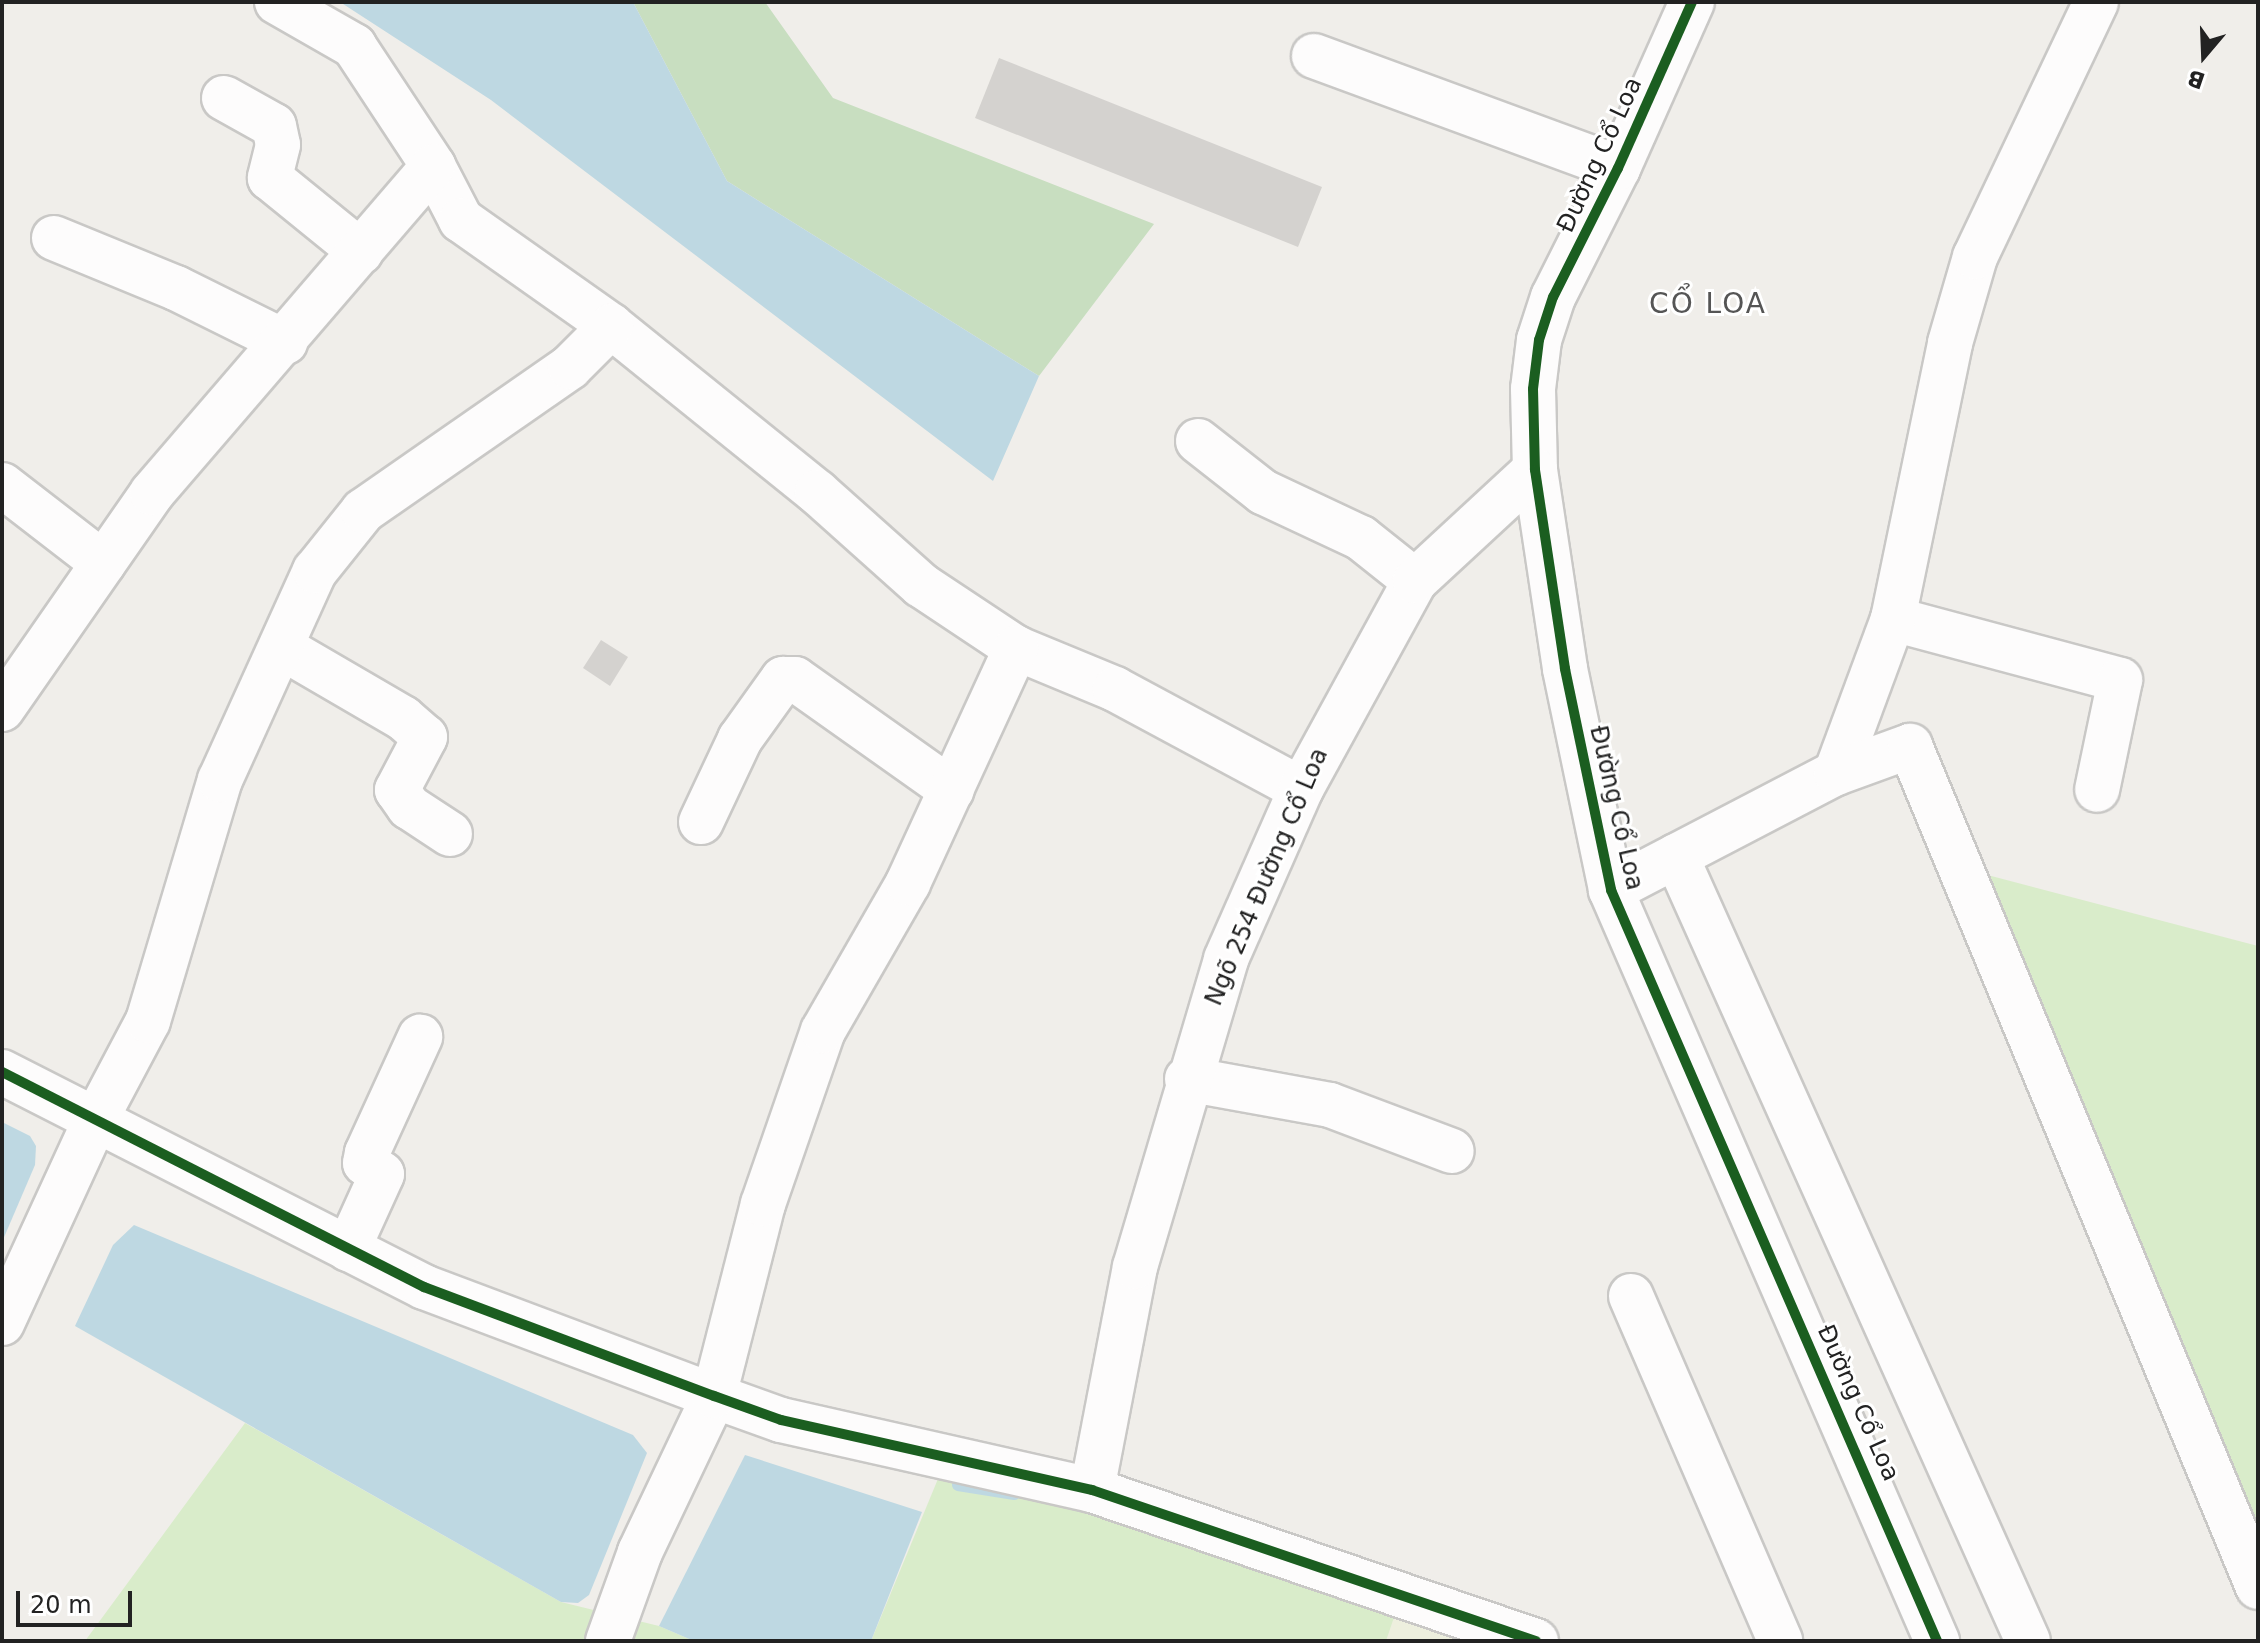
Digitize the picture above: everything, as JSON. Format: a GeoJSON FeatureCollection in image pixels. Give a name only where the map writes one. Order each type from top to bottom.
{"type":"FeatureCollection","features":[{"type":"Feature","properties":{"kind":"street"},"geometry":{"type":"LineString","coordinates":[[277,2],[354,46],[433,166],[461,220],[611,326],[817,492],[921,585],[1016,648],[1115,689],[1301,789]]}},
{"type":"Feature","properties":{"kind":"street","name":"Đường Cổ Loa"},"geometry":{"type":"LineString","coordinates":[[1692,2],[1618,168],[1553,297],[1539,340],[1533,389],[1535,470],[1565,669],[1611,890],[1937,1641]]}},
{"type":"Feature","properties":{"kind":"street"},"geometry":{"type":"LineString","coordinates":[[1836,773],[1893,619],[1950,343],[1975,257],[2096,2]]}},
{"type":"Feature","properties":{"kind":"street"},"geometry":{"type":"LineString","coordinates":[[1314,56],[1618,168]]}},
{"type":"Feature","properties":{"kind":"street"},"geometry":{"type":"LineString","coordinates":[[224,98],[274,126],[278,145],[270,178],[361,252]]}},
{"type":"Feature","properties":{"kind":"street"},"geometry":{"type":"LineString","coordinates":[[2,709],[152,493],[285,342],[433,166]]}},
{"type":"Feature","properties":{"kind":"street"},"geometry":{"type":"LineString","coordinates":[[54,238],[176,288],[285,342]]}},
{"type":"Feature","properties":{"kind":"street"},"geometry":{"type":"LineString","coordinates":[[2,1323],[95,1121],[148,1021],[220,780],[315,571],[363,511],[570,367],[611,326]]}},
{"type":"Feature","properties":{"kind":"street"},"geometry":{"type":"LineString","coordinates":[[1198,441],[1263,492],[1361,538],[1415,581]]}},
{"type":"Feature","properties":{"kind":"street","name":"Ngõ 254 Đường Cổ Loa"},"geometry":{"type":"LineString","coordinates":[[1092,1490],[1135,1267],[1187,1079],[1226,959],[1301,789],[1415,581],[1535,470]]}},
{"type":"Feature","properties":{"kind":"street"},"geometry":{"type":"LineString","coordinates":[[2,485],[103,563]]}},
{"type":"Feature","properties":{"kind":"street"},"geometry":{"type":"LineString","coordinates":[[1893,619],[2120,680],[2097,790]]}},
{"type":"Feature","properties":{"kind":"street"},"geometry":{"type":"LineString","coordinates":[[281,647],[403,718],[425,737],[397,790],[409,807],[450,834]]}},
{"type":"Feature","properties":{"kind":"street"},"geometry":{"type":"LineString","coordinates":[[608,1641],[640,1552],[714,1396],[763,1204],[823,1031],[908,883],[1016,648]]}},
{"type":"Feature","properties":{"kind":"street"},"geometry":{"type":"LineString","coordinates":[[701,822],[740,739],[783,679],[795,679],[952,790]]}},
{"type":"Feature","properties":{"kind":"street"},"geometry":{"type":"LineString","coordinates":[[1611,890],[1836,773],[1910,746],[2258,1587]]}},
{"type":"Feature","properties":{"kind":"street"},"geometry":{"type":"LineString","coordinates":[[1676,856],[2028,1641]]}},
{"type":"Feature","properties":{"kind":"street"},"geometry":{"type":"LineString","coordinates":[[348,1249],[382,1174],[365,1163],[367,1153],[420,1037]]}},
{"type":"Feature","properties":{"kind":"street"},"geometry":{"type":"LineString","coordinates":[[2,1072],[424,1287],[714,1396],[781,1420],[1092,1490],[1536,1641]]}},
{"type":"Feature","properties":{"kind":"street"},"geometry":{"type":"LineString","coordinates":[[1187,1079],[1330,1105],[1452,1151]]}},
{"type":"Feature","properties":{"kind":"street"},"geometry":{"type":"LineString","coordinates":[[1631,1296],[1780,1641]]}},
{"type":"Feature","properties":{"kind":"green space"},"geometry":{"type":"Polygon","coordinates":[[[633,2],[765,2],[833,98],[1154,224],[1039,376],[727,181],[633,2]]]}},
{"type":"Feature","properties":{"kind":"green space"},"geometry":{"type":"Polygon","coordinates":[[[1961,868],[2258,946],[2258,1587],[1961,868]]]}},
{"type":"Feature","properties":{"kind":"green space"},"geometry":{"type":"Polygon","coordinates":[[[245,1423],[561,1602],[659,1626],[694,1641],[85,1641],[245,1423]]]}},
{"type":"Feature","properties":{"kind":"green space"},"geometry":{"type":"Polygon","coordinates":[[[947,1457],[1402,1594],[1386,1641],[871,1641],[947,1457]]]}},
{"type":"Feature","properties":{"kind":"green space"},"geometry":{"type":"Polygon","coordinates":[[[1402,1594],[1536,1641],[1386,1641],[1402,1594]]]}},
{"type":"Feature","properties":{"kind":"water"},"geometry":{"type":"Polygon","coordinates":[[[340,2],[633,2],[727,181],[1039,376],[993,481],[491,100],[340,2]]]}},
{"type":"Feature","properties":{"kind":"water"},"geometry":{"type":"Polygon","coordinates":[[[2,1122],[30,1136],[36,1146],[35,1165],[2,1242],[2,1122]]]}},
{"type":"Feature","properties":{"kind":"water"},"geometry":{"type":"Polygon","coordinates":[[[134,1225],[633,1435],[647,1453],[589,1595],[578,1603],[561,1602],[75,1326],[113,1245],[134,1225]]]}},
{"type":"Feature","properties":{"kind":"water"},"geometry":{"type":"Polygon","coordinates":[[[745,1455],[922,1512],[871,1641],[694,1641],[659,1626],[745,1455]]]}},
{"type":"Feature","properties":{"kind":"building"},"geometry":{"type":"Polygon","coordinates":[[[999,58],[1322,187],[1298,247],[975,118],[999,58]]]}},
{"type":"Feature","properties":{"kind":"building"},"geometry":{"type":"Polygon","coordinates":[[[601,640],[628,657],[610,686],[583,668],[601,640]]]}},
{"type":"Feature","properties":{"kind":"waterway"},"geometry":{"type":"LineString","coordinates":[[958,1485],[1014,1494]]}},
{"type":"Feature","properties":{"kind":"cycle path"},"geometry":{"type":"LineString","coordinates":[[1692,2],[1618,168],[1553,297],[1539,340],[1533,389],[1535,470],[1565,669],[1611,890],[1937,1641]]}},
{"type":"Feature","properties":{"kind":"cycle path"},"geometry":{"type":"LineString","coordinates":[[2,1072],[424,1287],[714,1396],[781,1420],[1092,1490],[1536,1641]]}},
{"type":"Feature","properties":{"kind":"district","name":"CỔ LOA"},"geometry":{"type":"Point","coordinates":[1708,304]}}]}
